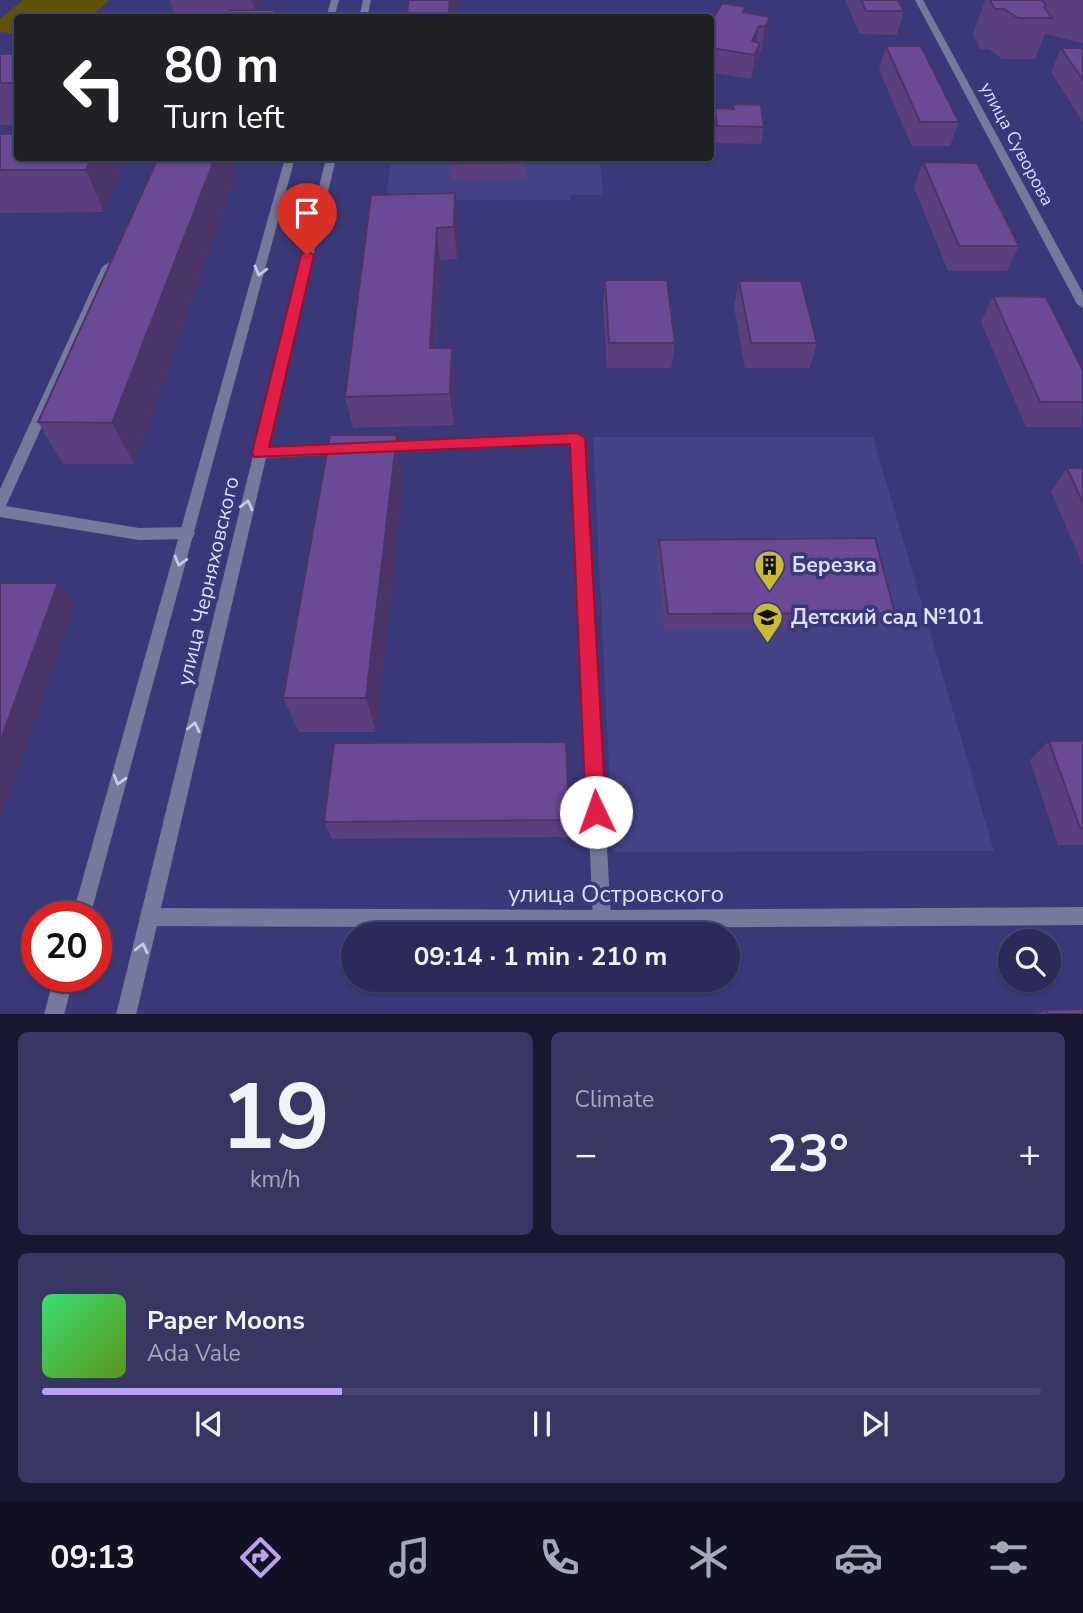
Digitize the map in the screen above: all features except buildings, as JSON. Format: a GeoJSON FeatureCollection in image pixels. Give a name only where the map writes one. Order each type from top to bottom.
{"type":"FeatureCollection","features":[{"type":"Feature","properties":{"kind":"street","name":"улица Суворова"},"geometry":{"type":"LineString","coordinates":[[919,0],[1083,304]]}},
{"type":"Feature","properties":{"kind":"street"},"geometry":{"type":"LineString","coordinates":[[85,901],[289,161]]}},
{"type":"Feature","properties":{"kind":"street","name":"улица Черняховского"},"geometry":{"type":"LineString","coordinates":[[126,1014],[330,161]]}},
{"type":"Feature","properties":{"kind":"street"},"geometry":{"type":"LineString","coordinates":[[0,504],[113,257]]}},
{"type":"Feature","properties":{"kind":"street"},"geometry":{"type":"LineString","coordinates":[[260,453],[577,438],[602,919]]}},
{"type":"Feature","properties":{"kind":"street"},"geometry":{"type":"LineString","coordinates":[[0,511],[139,534],[188,533]]}},
{"type":"Feature","properties":{"kind":"street","name":"улица Островского"},"geometry":{"type":"LineString","coordinates":[[149,917],[602,919],[1083,916]]}},
{"type":"Feature","properties":{"kind":"street"},"geometry":{"type":"LineString","coordinates":[[54,1014],[60,992]]}},
{"type":"Feature","properties":{"kind":"shaded area"},"geometry":{"type":"Polygon","coordinates":[[[23,0],[109,0],[93,14],[14,14],[14,34],[0,32],[0,19],[23,0]]]}},
{"type":"Feature","properties":{"kind":"shaded area"},"geometry":{"type":"Polygon","coordinates":[[[392,161],[600,161],[603,195],[570,195],[570,200],[385,200],[392,161]]]}},
{"type":"Feature","properties":{"kind":"shaded area","name":"Детский сад №101"},"geometry":{"type":"Polygon","coordinates":[[[593,437],[873,437],[994,851],[613,852],[593,437]]]}},
{"type":"Feature","properties":{"kind":"place","name":"Березка"},"geometry":{"type":"Point","coordinates":[769,592]}},
{"type":"Feature","properties":{"kind":"place","name":"Детский сад №101"},"geometry":{"type":"Point","coordinates":[768,644]}},
{"type":"Feature","properties":{"kind":"route"},"geometry":{"type":"LineString","coordinates":[[307,255],[260,453],[577,438],[596,812]]}}]}
